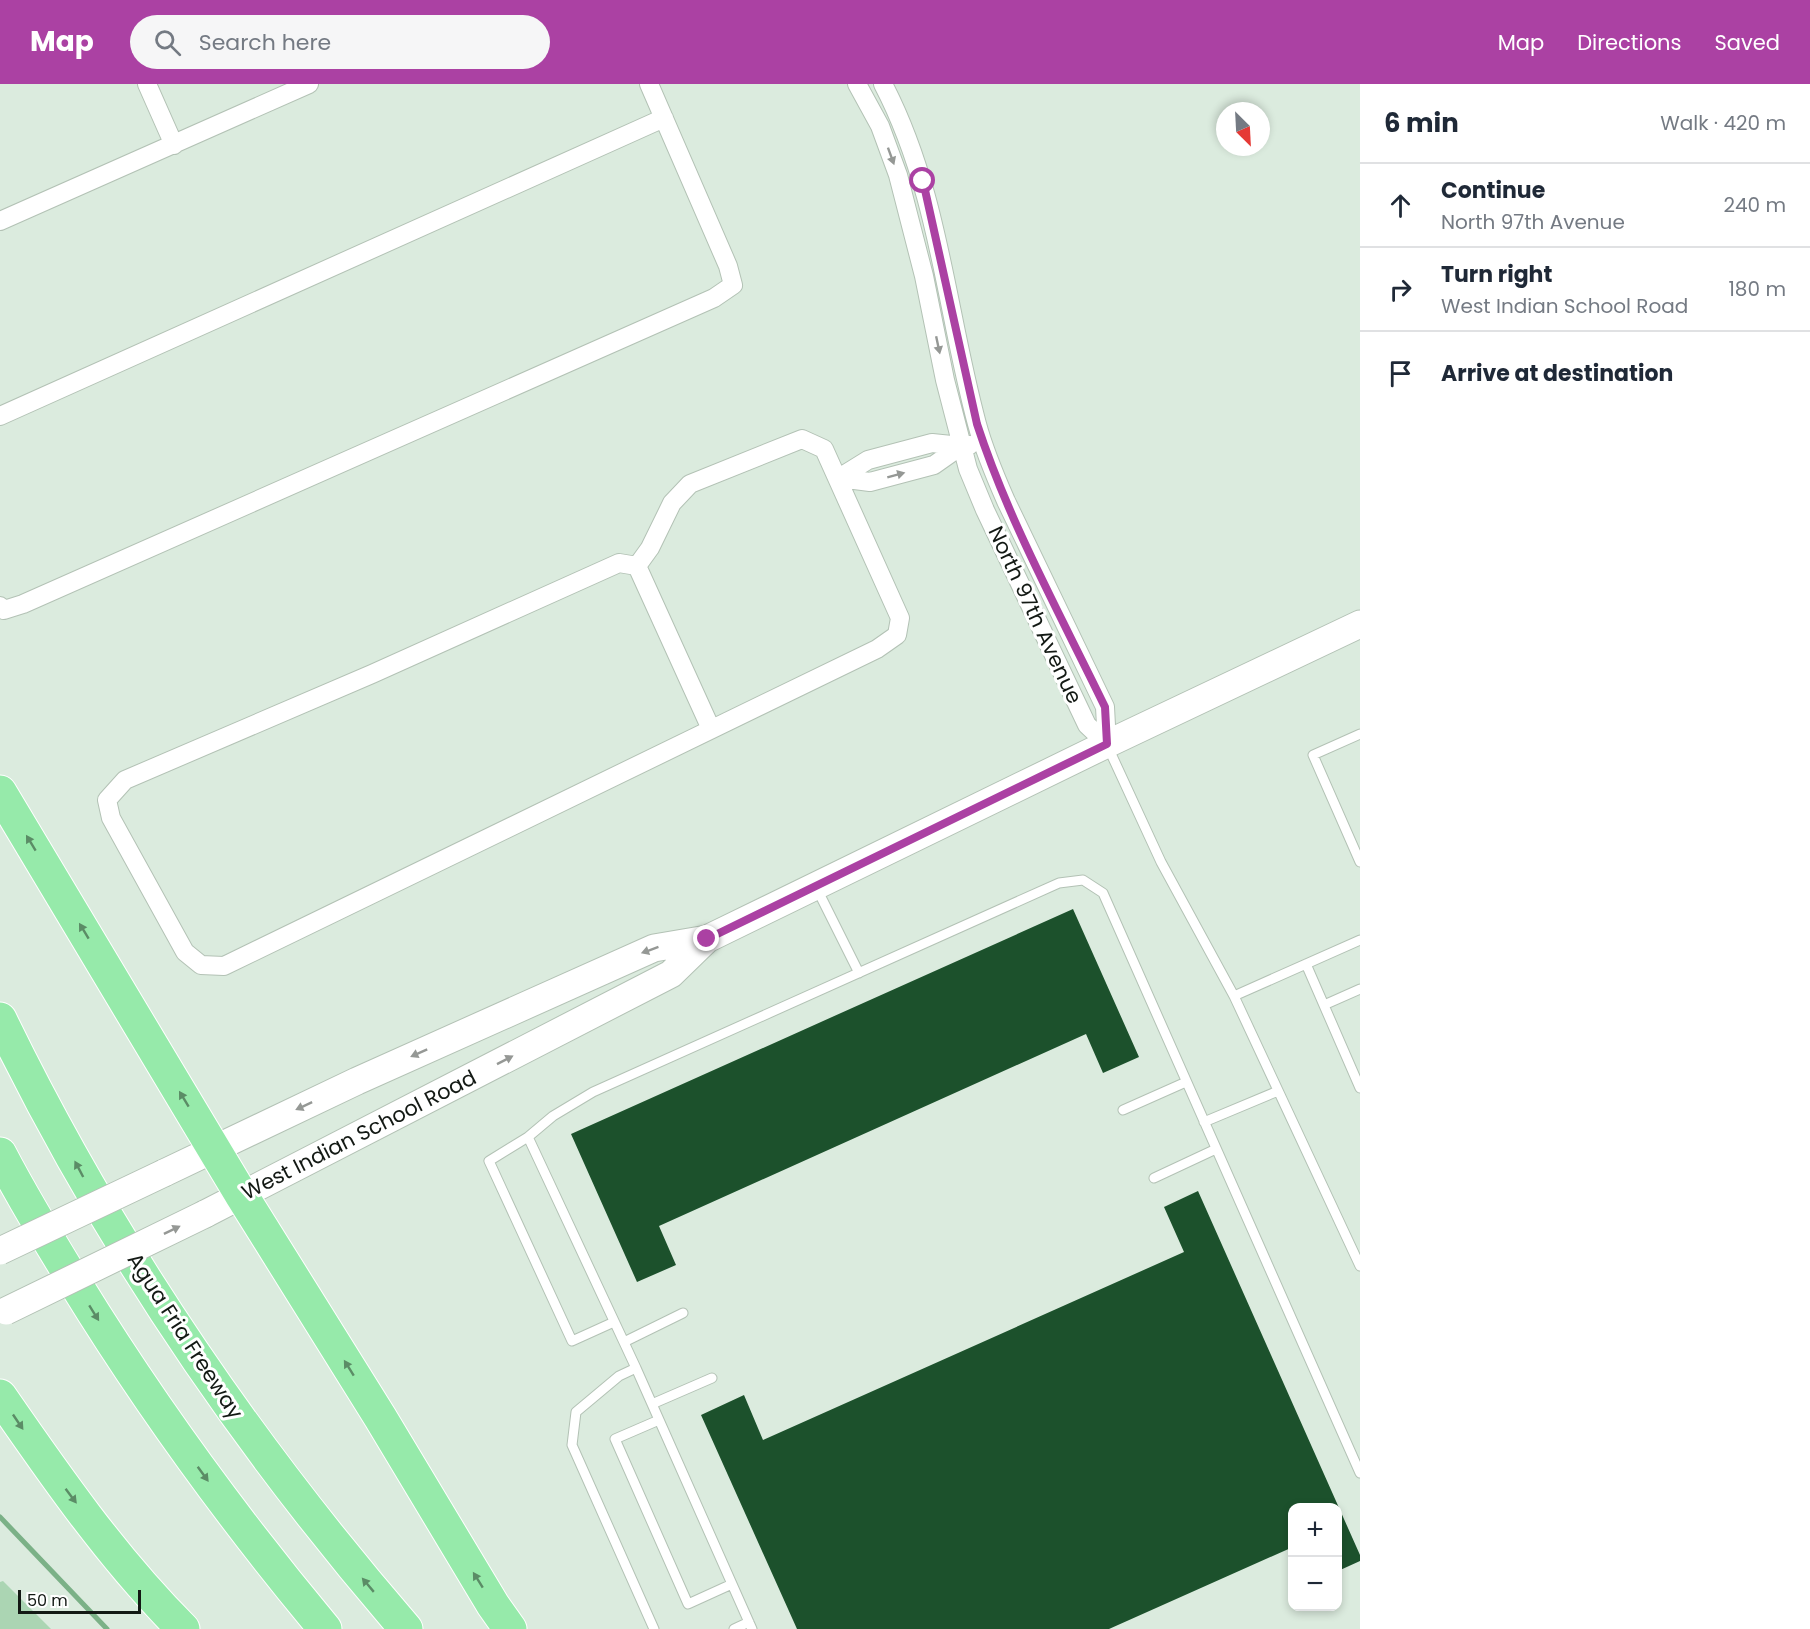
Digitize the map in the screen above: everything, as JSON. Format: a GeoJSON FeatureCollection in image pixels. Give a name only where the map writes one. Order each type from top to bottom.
{"type":"FeatureCollection","features":[{"type":"Feature","properties":{"kind":"highway"},"geometry":{"type":"LineString","coordinates":[[0,792],[242,1196],[374,1407],[481,1586],[510,1629]]}},
{"type":"Feature","properties":{"kind":"highway","name":"Agua Fria Freeway"},"geometry":{"type":"LineString","coordinates":[[0,1019],[87,1183],[176,1326],[239,1418],[284,1478],[333,1542],[406,1629]]}},
{"type":"Feature","properties":{"kind":"highway"},"geometry":{"type":"LineString","coordinates":[[0,1154],[58,1255],[131,1371],[253,1542],[325,1629]]}},
{"type":"Feature","properties":{"kind":"highway"},"geometry":{"type":"LineString","coordinates":[[0,1396],[81,1510],[183,1629]]}},
{"type":"Feature","properties":{"kind":"main road","name":"West Indian School Road"},"geometry":{"type":"LineString","coordinates":[[0,1251],[357,1081],[654,948],[707,939],[1107,744],[1360,624]]}},
{"type":"Feature","properties":{"kind":"main road","name":"West Indian School Road"},"geometry":{"type":"LineString","coordinates":[[3,1312],[242,1196],[671,974],[707,939]]}},
{"type":"Feature","properties":{"kind":"street"},"geometry":{"type":"LineString","coordinates":[[147,84],[174,144]]}},
{"type":"Feature","properties":{"kind":"street"},"geometry":{"type":"LineString","coordinates":[[0,221],[309,84]]}},
{"type":"Feature","properties":{"kind":"street"},"geometry":{"type":"LineString","coordinates":[[0,606],[3,610],[23,604],[703,303],[733,285],[728,266],[649,84]]}},
{"type":"Feature","properties":{"kind":"street","name":"North 97th Avenue"},"geometry":{"type":"LineString","coordinates":[[857,84],[880,126],[898,175],[968,469],[985,510],[1087,726],[1107,744]]}},
{"type":"Feature","properties":{"kind":"street","name":"North 97th Avenue"},"geometry":{"type":"LineString","coordinates":[[883,84],[923,181],[977,424],[1006,501],[1105,707],[1107,744]]}},
{"type":"Feature","properties":{"kind":"street"},"geometry":{"type":"LineString","coordinates":[[0,416],[664,118]]}},
{"type":"Feature","properties":{"kind":"street"},"geometry":{"type":"LineString","coordinates":[[880,126],[900,122]]}},
{"type":"Feature","properties":{"kind":"street"},"geometry":{"type":"LineString","coordinates":[[802,439],[824,449],[900,618],[897,635],[877,649],[224,966],[201,965],[185,952],[111,818],[107,800],[125,780],[372,674],[619,562],[637,566],[650,548],[672,503],[690,484],[802,439]]}},
{"type":"Feature","properties":{"kind":"street"},"geometry":{"type":"LineString","coordinates":[[838,478],[868,460],[932,443],[962,446],[984,443]]}},
{"type":"Feature","properties":{"kind":"street"},"geometry":{"type":"LineString","coordinates":[[637,566],[711,729]]}},
{"type":"Feature","properties":{"kind":"lane"},"geometry":{"type":"LineString","coordinates":[[1360,734],[1312,755],[1360,862]]}},
{"type":"Feature","properties":{"kind":"lane"},"geometry":{"type":"LineString","coordinates":[[1107,744],[1161,862],[1234,996],[1360,1266]]}},
{"type":"Feature","properties":{"kind":"lane"},"geometry":{"type":"LineString","coordinates":[[614,1322],[572,1341],[489,1161],[528,1137],[553,1116],[593,1092],[1059,883],[1083,880],[1103,893],[1360,1473]]}},
{"type":"Feature","properties":{"kind":"lane"},"geometry":{"type":"LineString","coordinates":[[816,886],[859,973]]}},
{"type":"Feature","properties":{"kind":"lane"},"geometry":{"type":"LineString","coordinates":[[1234,996],[1360,940]]}},
{"type":"Feature","properties":{"kind":"lane"},"geometry":{"type":"LineString","coordinates":[[1306,964],[1360,1088]]}},
{"type":"Feature","properties":{"kind":"lane"},"geometry":{"type":"LineString","coordinates":[[1324,1005],[1360,989]]}},
{"type":"Feature","properties":{"kind":"lane"},"geometry":{"type":"LineString","coordinates":[[1123,1110],[1186,1082]]}},
{"type":"Feature","properties":{"kind":"lane"},"geometry":{"type":"LineString","coordinates":[[1204,1122],[1278,1091]]}},
{"type":"Feature","properties":{"kind":"lane"},"geometry":{"type":"LineString","coordinates":[[528,1137],[636,1368],[751,1625],[734,1629]]}},
{"type":"Feature","properties":{"kind":"lane"},"geometry":{"type":"LineString","coordinates":[[1154,1178],[1216,1149]]}},
{"type":"Feature","properties":{"kind":"lane"},"geometry":{"type":"LineString","coordinates":[[624,1342],[683,1313]]}},
{"type":"Feature","properties":{"kind":"lane"},"geometry":{"type":"LineString","coordinates":[[636,1368],[620,1376],[576,1412],[572,1446],[654,1629]]}},
{"type":"Feature","properties":{"kind":"lane"},"geometry":{"type":"LineString","coordinates":[[652,1404],[712,1378]]}},
{"type":"Feature","properties":{"kind":"lane"},"geometry":{"type":"LineString","coordinates":[[659,1420],[615,1439],[688,1604],[732,1584]]}},
{"type":"Feature","properties":{"kind":"green space"},"geometry":{"type":"Polygon","coordinates":[[[3,1581],[51,1629],[0,1629],[0,1582],[3,1581]]]}},
{"type":"Feature","properties":{"kind":"building"},"geometry":{"type":"Polygon","coordinates":[[[1073,909],[1139,1057],[1103,1073],[1086,1034],[659,1226],[676,1265],[637,1282],[571,1134],[1073,909]]]}},
{"type":"Feature","properties":{"kind":"building"},"geometry":{"type":"Polygon","coordinates":[[[1198,1191],[1337,1503],[1288,1503],[1288,1549],[1109,1629],[797,1629],[701,1415],[744,1395],[763,1440],[1184,1252],[1164,1207],[1198,1191]]]}},
{"type":"Feature","properties":{"kind":"building"},"geometry":{"type":"Polygon","coordinates":[[[1342,1515],[1360,1555],[1360,1561],[1342,1569],[1342,1515]]]}},
{"type":"Feature","properties":{"kind":"waterway"},"geometry":{"type":"LineString","coordinates":[[0,1517],[107,1629]]}},
{"type":"Feature","properties":{"kind":"route"},"geometry":{"type":"LineString","coordinates":[[707,939],[1107,744],[1105,707],[1006,501],[977,424],[923,181]]}}]}
